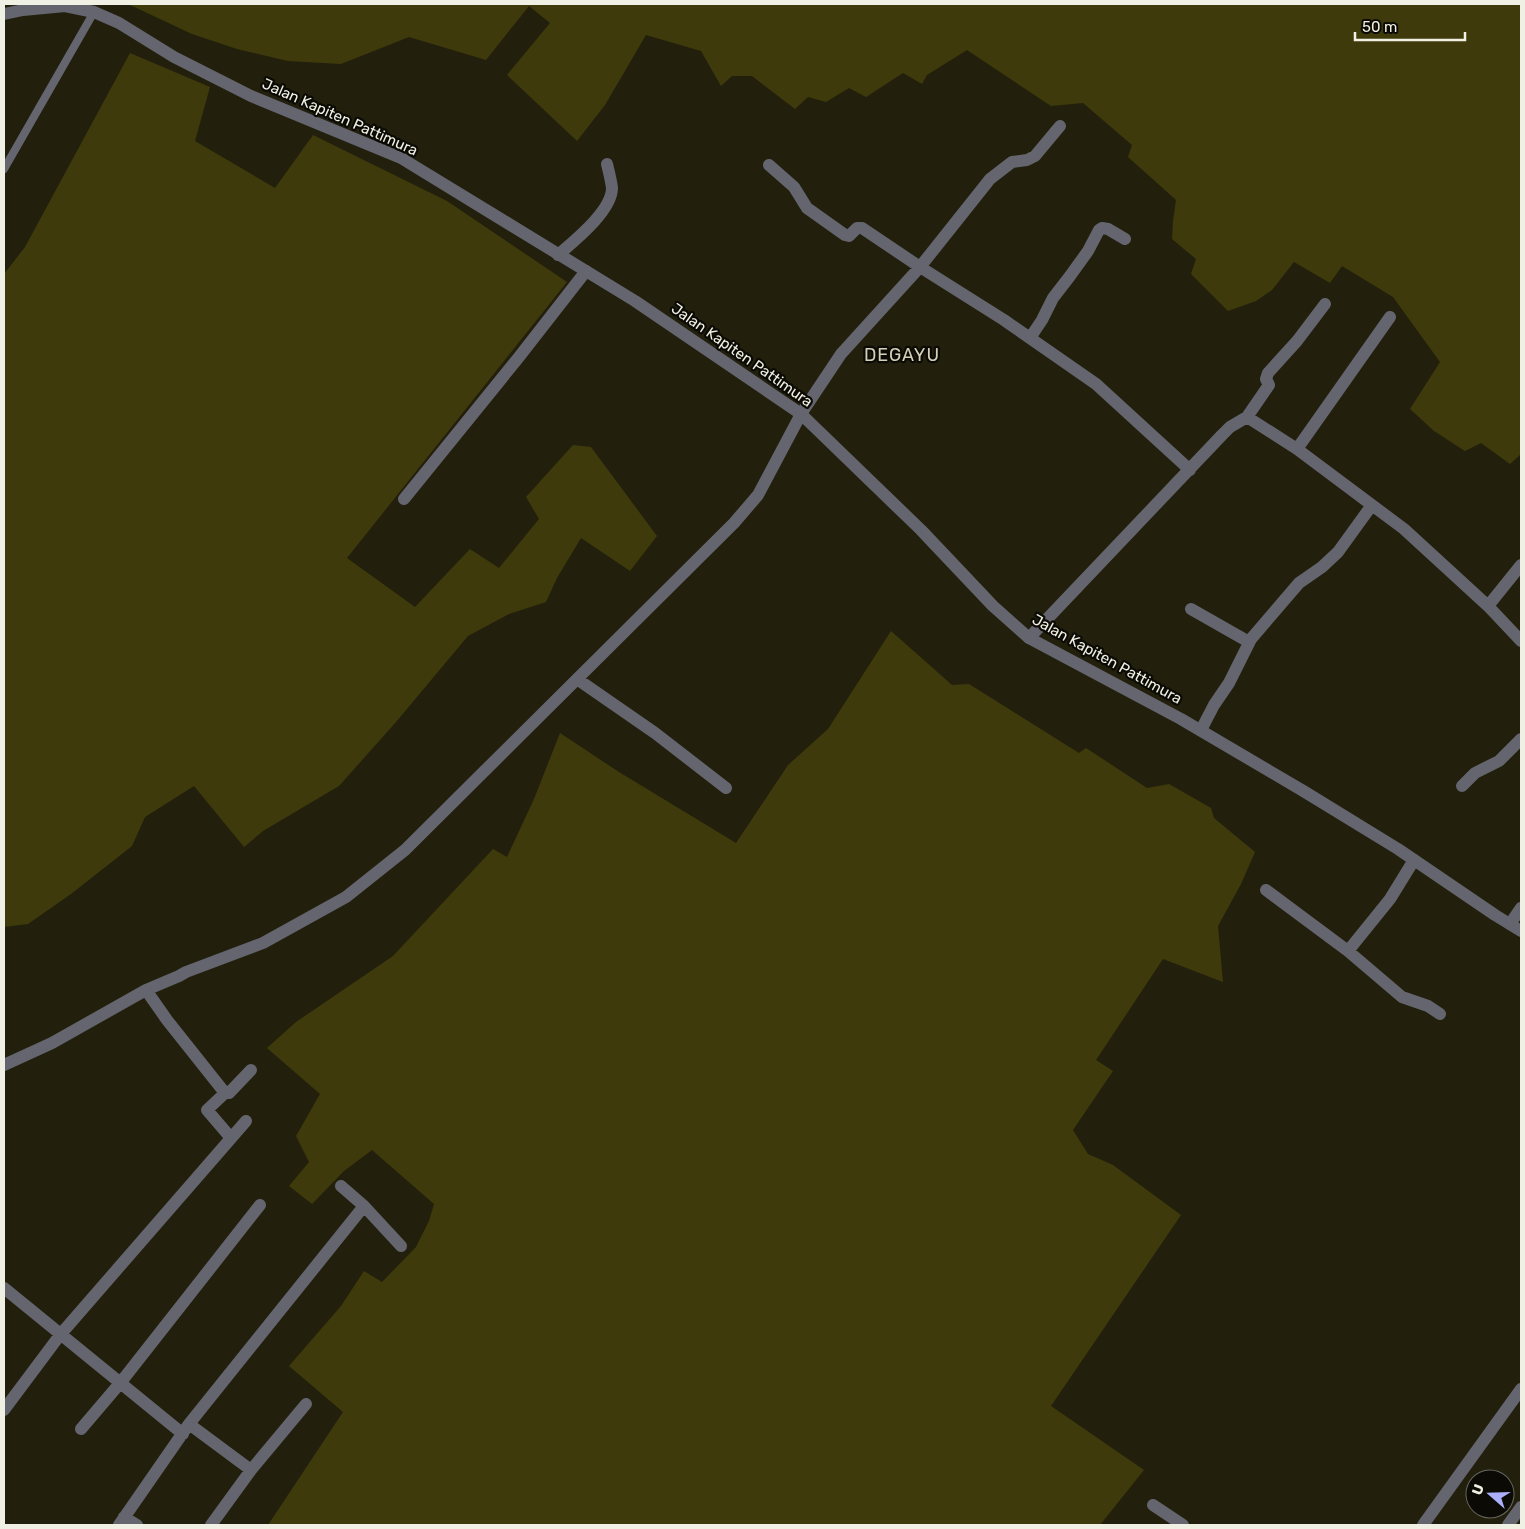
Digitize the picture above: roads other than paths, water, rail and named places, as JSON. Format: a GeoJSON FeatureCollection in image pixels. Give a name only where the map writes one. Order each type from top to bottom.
{"type":"FeatureCollection","features":[{"type":"Feature","properties":{"kind":"street","name":"Jalan Kapiten Pattimura"},"geometry":{"type":"LineString","coordinates":[[4,14],[65,6],[94,12],[119,23],[174,57],[250,96],[401,158],[635,300],[802,414],[893,502],[993,606],[1029,638],[1201,730],[1306,792],[1414,860],[1521,931]]}},
{"type":"Feature","properties":{"kind":"street"},"geometry":{"type":"LineString","coordinates":[[4,1065],[52,1043],[146,990],[263,943],[346,897],[405,850],[740,516],[758,495],[802,414],[841,354],[920,267],[990,179],[1012,162],[1027,160],[1035,156],[1060,126]]}},
{"type":"Feature","properties":{"kind":"street"},"geometry":{"type":"LineString","coordinates":[[558,255],[591,224],[610,196],[607,164]]}},
{"type":"Feature","properties":{"kind":"street"},"geometry":{"type":"LineString","coordinates":[[769,165],[796,190],[806,208],[845,235],[849,236],[858,228],[862,228],[1030,338],[1096,384],[1190,470]]}},
{"type":"Feature","properties":{"kind":"street"},"geometry":{"type":"LineString","coordinates":[[1030,338],[1053,298],[1088,251],[1099,230],[1102,228],[1108,229],[1125,239]]}},
{"type":"Feature","properties":{"kind":"street"},"geometry":{"type":"LineString","coordinates":[[404,499],[586,271]]}},
{"type":"Feature","properties":{"kind":"street"},"geometry":{"type":"LineString","coordinates":[[1029,638],[1230,427],[1247,417],[1269,385],[1266,377],[1268,373],[1297,341],[1325,304]]}},
{"type":"Feature","properties":{"kind":"street"},"geometry":{"type":"LineString","coordinates":[[1297,449],[1390,317]]}},
{"type":"Feature","properties":{"kind":"street"},"geometry":{"type":"LineString","coordinates":[[1247,417],[1297,449],[1404,529],[1488,606],[1521,640]]}},
{"type":"Feature","properties":{"kind":"street"},"geometry":{"type":"LineString","coordinates":[[1201,730],[1214,705],[1229,683],[1249,642],[1299,583],[1322,567],[1338,552],[1372,505]]}},
{"type":"Feature","properties":{"kind":"street"},"geometry":{"type":"LineString","coordinates":[[1488,606],[1521,565]]}},
{"type":"Feature","properties":{"kind":"street"},"geometry":{"type":"LineString","coordinates":[[1192,609],[1249,642]]}},
{"type":"Feature","properties":{"kind":"street"},"geometry":{"type":"LineString","coordinates":[[577,679],[655,733],[726,788]]}},
{"type":"Feature","properties":{"kind":"street"},"geometry":{"type":"LineString","coordinates":[[1462,786],[1475,773],[1499,761],[1521,739]]}},
{"type":"Feature","properties":{"kind":"street"},"geometry":{"type":"LineString","coordinates":[[1348,951],[1390,899],[1414,860]]}},
{"type":"Feature","properties":{"kind":"street"},"geometry":{"type":"LineString","coordinates":[[1266,890],[1348,951],[1397,994],[1405,999],[1431,1007],[1440,1014]]}},
{"type":"Feature","properties":{"kind":"street"},"geometry":{"type":"LineString","coordinates":[[1510,924],[1521,908]]}},
{"type":"Feature","properties":{"kind":"street"},"geometry":{"type":"LineString","coordinates":[[146,990],[167,1020],[225,1093]]}},
{"type":"Feature","properties":{"kind":"street"},"geometry":{"type":"LineString","coordinates":[[231,1138],[207,1110],[225,1093],[229,1093],[251,1070]]}},
{"type":"Feature","properties":{"kind":"street"},"geometry":{"type":"LineString","coordinates":[[4,1410],[60,1334],[246,1121]]}},
{"type":"Feature","properties":{"kind":"street"},"geometry":{"type":"LineString","coordinates":[[341,1186],[364,1206],[401,1246]]}},
{"type":"Feature","properties":{"kind":"street"},"geometry":{"type":"LineString","coordinates":[[81,1429],[121,1382],[260,1205]]}},
{"type":"Feature","properties":{"kind":"street"},"geometry":{"type":"LineString","coordinates":[[136,1525],[121,1521],[186,1429],[364,1206]]}},
{"type":"Feature","properties":{"kind":"street"},"geometry":{"type":"LineString","coordinates":[[4,1288],[121,1382],[186,1429],[251,1470]]}},
{"type":"Feature","properties":{"kind":"street"},"geometry":{"type":"LineString","coordinates":[[1423,1525],[1521,1389]]}},
{"type":"Feature","properties":{"kind":"street"},"geometry":{"type":"LineString","coordinates":[[211,1525],[251,1470],[306,1404]]}},
{"type":"Feature","properties":{"kind":"street"},"geometry":{"type":"LineString","coordinates":[[1152,1506],[1183,1525]]}},
{"type":"Feature","properties":{"kind":"street"},"geometry":{"type":"LineString","coordinates":[[1508,1525],[1521,1507]]}},
{"type":"Feature","properties":{"kind":"lane"},"geometry":{"type":"LineString","coordinates":[[4,169],[94,12]]}},
{"type":"Feature","properties":{"kind":"district","name":"DEGAYU"},"geometry":{"type":"Point","coordinates":[902,355]}}]}
